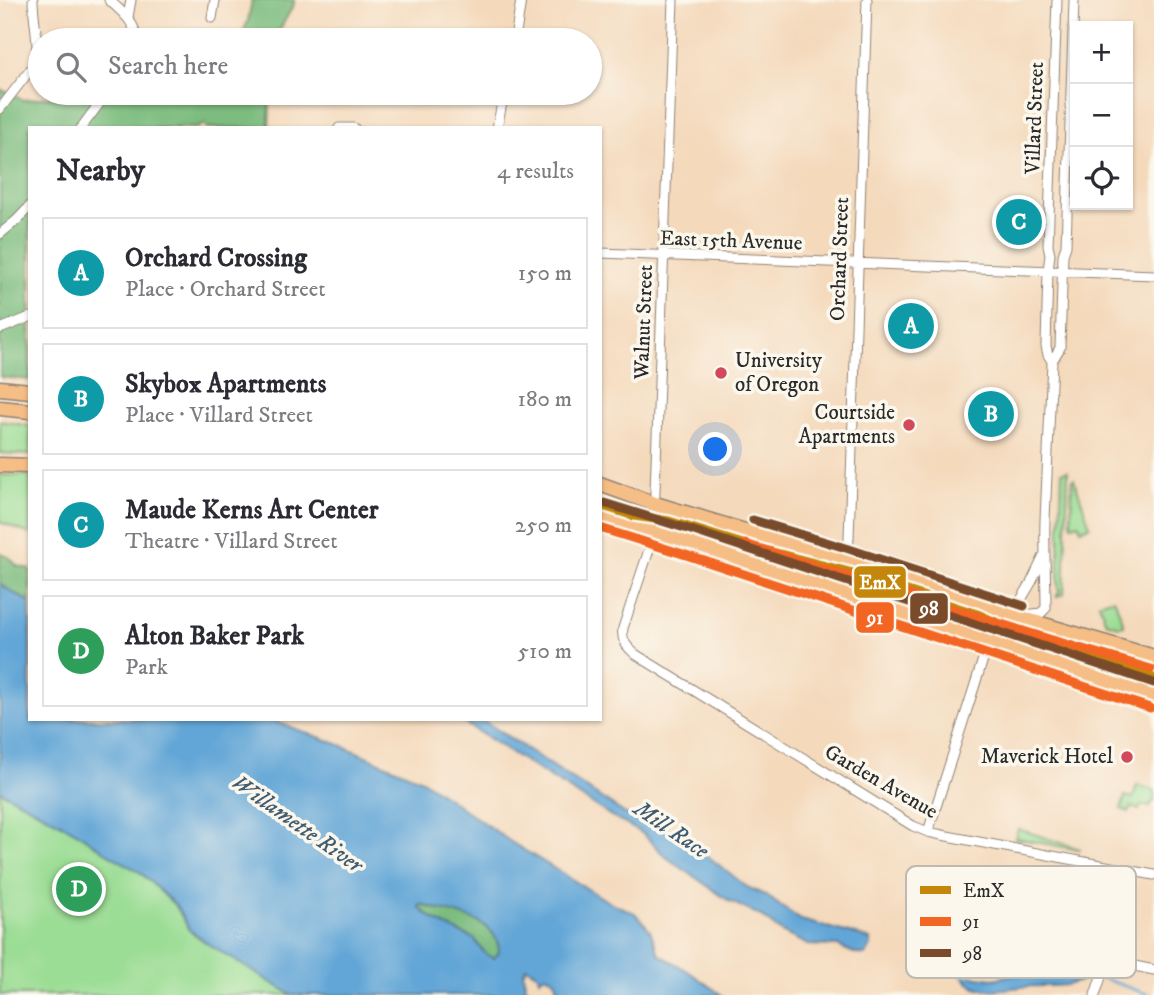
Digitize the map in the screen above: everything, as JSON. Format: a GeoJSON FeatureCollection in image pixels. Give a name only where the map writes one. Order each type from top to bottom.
{"type":"FeatureCollection","features":[{"type":"Feature","properties":{"kind":"main road"},"geometry":{"type":"LineString","coordinates":[[6,389],[28,391]]}},
{"type":"Feature","properties":{"kind":"main road"},"geometry":{"type":"LineString","coordinates":[[0,408],[28,411]]}},
{"type":"Feature","properties":{"kind":"main road"},"geometry":{"type":"LineString","coordinates":[[0,465],[28,467]]}},
{"type":"Feature","properties":{"kind":"main road"},"geometry":{"type":"LineString","coordinates":[[602,485],[655,504],[1154,657]]}},
{"type":"Feature","properties":{"kind":"main road"},"geometry":{"type":"LineString","coordinates":[[602,516],[1154,696]]}},
{"type":"Feature","properties":{"kind":"main road"},"geometry":{"type":"LineString","coordinates":[[687,542],[739,551],[810,574],[831,571],[842,560]]}},
{"type":"Feature","properties":{"kind":"main road"},"geometry":{"type":"LineString","coordinates":[[1065,667],[1090,666],[1154,686]]}},
{"type":"Feature","properties":{"kind":"street"},"geometry":{"type":"LineString","coordinates":[[33,0],[34,28]]}},
{"type":"Feature","properties":{"kind":"street"},"geometry":{"type":"LineString","coordinates":[[109,0],[128,17],[134,28]]}},
{"type":"Feature","properties":{"kind":"street"},"geometry":{"type":"LineString","coordinates":[[128,17],[131,0]]}},
{"type":"Feature","properties":{"kind":"street"},"geometry":{"type":"LineString","coordinates":[[212,18],[215,0]]}},
{"type":"Feature","properties":{"kind":"street"},"geometry":{"type":"LineString","coordinates":[[517,28],[521,0]]}},
{"type":"Feature","properties":{"kind":"street","name":"Walnut Street"},"geometry":{"type":"LineString","coordinates":[[623,640],[623,628],[653,532],[673,0]]}},
{"type":"Feature","properties":{"kind":"street","name":"Orchard Street"},"geometry":{"type":"LineString","coordinates":[[842,560],[848,550],[849,538],[867,0]]}},
{"type":"Feature","properties":{"kind":"street","name":"Villard Street"},"geometry":{"type":"LineString","coordinates":[[1052,361],[1046,346],[1057,0]]}},
{"type":"Feature","properties":{"kind":"street","name":"Villard Street"},"geometry":{"type":"LineString","coordinates":[[991,641],[1022,616],[1041,613],[1046,608],[1044,554],[1052,361],[1060,348],[1074,0]]}},
{"type":"Feature","properties":{"kind":"street"},"geometry":{"type":"LineString","coordinates":[[0,109],[28,73]]}},
{"type":"Feature","properties":{"kind":"street"},"geometry":{"type":"LineString","coordinates":[[82,126],[98,105]]}},
{"type":"Feature","properties":{"kind":"street"},"geometry":{"type":"LineString","coordinates":[[496,126],[501,105]]}},
{"type":"Feature","properties":{"kind":"street"},"geometry":{"type":"LineString","coordinates":[[0,234],[28,208]]}},
{"type":"Feature","properties":{"kind":"street","name":"East 15th Avenue"},"geometry":{"type":"LineString","coordinates":[[602,253],[1154,275]]}},
{"type":"Feature","properties":{"kind":"street"},"geometry":{"type":"LineString","coordinates":[[0,329],[28,318]]}},
{"type":"Feature","properties":{"kind":"street","name":"Villard Street"},"geometry":{"type":"LineString","coordinates":[[1022,616],[1018,603],[1031,583],[1044,554]]}},
{"type":"Feature","properties":{"kind":"street","name":"Garden Avenue"},"geometry":{"type":"LineString","coordinates":[[623,640],[635,654],[913,825],[928,832],[1107,866]]}},
{"type":"Feature","properties":{"kind":"street"},"geometry":{"type":"LineString","coordinates":[[928,832],[991,641]]}},
{"type":"Feature","properties":{"kind":"street","name":"Garden Avenue"},"geometry":{"type":"LineString","coordinates":[[1136,872],[1154,875]]}},
{"type":"Feature","properties":{"kind":"street"},"geometry":{"type":"LineString","coordinates":[[1136,966],[1154,970]]}},
{"type":"Feature","properties":{"kind":"green space"},"geometry":{"type":"Polygon","coordinates":[[[252,0],[294,0],[281,28],[245,28],[252,0]]]}},
{"type":"Feature","properties":{"kind":"green space"},"geometry":{"type":"Polygon","coordinates":[[[0,89],[23,100],[28,99],[28,105],[270,105],[269,126],[28,126],[28,380],[0,377],[0,89]]]}},
{"type":"Feature","properties":{"kind":"green space"},"geometry":{"type":"Polygon","coordinates":[[[0,421],[28,426],[28,455],[0,453],[0,421]]]}},
{"type":"Feature","properties":{"kind":"green space"},"geometry":{"type":"Polygon","coordinates":[[[1068,471],[1064,594],[1057,596],[1060,589],[1062,472],[1068,471]]]}},
{"type":"Feature","properties":{"kind":"green space"},"geometry":{"type":"Polygon","coordinates":[[[0,475],[28,475],[28,533],[0,522],[0,475]]]}},
{"type":"Feature","properties":{"kind":"green space"},"geometry":{"type":"Polygon","coordinates":[[[1074,479],[1090,526],[1081,529],[1078,523],[1072,525],[1071,522],[1074,479]]]}},
{"type":"Feature","properties":{"kind":"green space"},"geometry":{"type":"Polygon","coordinates":[[[0,553],[10,558],[17,566],[28,569],[28,601],[15,594],[0,584],[0,553]]]}},
{"type":"Feature","properties":{"kind":"green space"},"geometry":{"type":"Polygon","coordinates":[[[1114,598],[1124,625],[1106,622],[1099,603],[1114,598]]]}},
{"type":"Feature","properties":{"kind":"green space"},"geometry":{"type":"Polygon","coordinates":[[[1137,785],[1154,790],[1154,802],[1150,807],[1141,805],[1139,810],[1131,807],[1129,812],[1121,809],[1125,796],[1133,798],[1137,785]]]}},
{"type":"Feature","properties":{"kind":"green space"},"geometry":{"type":"Polygon","coordinates":[[[0,791],[75,831],[141,873],[176,906],[190,931],[292,995],[0,995],[0,791]]]}},
{"type":"Feature","properties":{"kind":"green space"},"geometry":{"type":"Polygon","coordinates":[[[1018,829],[1080,849],[1015,838],[1018,829]]]}},
{"type":"Feature","properties":{"kind":"green space"},"geometry":{"type":"Polygon","coordinates":[[[420,904],[481,923],[497,940],[499,952],[494,958],[487,955],[475,939],[438,922],[419,907],[420,904]]]}},
{"type":"Feature","properties":{"kind":"water","name":"Willamette River"},"geometry":{"type":"Polygon","coordinates":[[[0,584],[28,601],[28,721],[274,721],[338,744],[422,780],[511,842],[609,902],[635,913],[650,930],[659,954],[722,995],[557,995],[555,989],[558,986],[554,979],[545,975],[539,979],[538,974],[526,967],[523,973],[526,988],[543,995],[292,995],[208,944],[190,930],[176,906],[141,873],[75,831],[0,791],[0,584]],[[420,904],[419,907],[438,922],[475,939],[482,950],[494,958],[499,952],[497,940],[490,931],[481,923],[420,904]]]}},
{"type":"Feature","properties":{"kind":"water"},"geometry":{"type":"Polygon","coordinates":[[[461,721],[484,721],[627,815],[662,827],[691,843],[747,887],[765,895],[801,920],[870,940],[871,945],[866,955],[856,954],[838,946],[808,945],[781,932],[761,916],[729,901],[666,857],[642,833],[461,721]]]}},
{"type":"Feature","properties":{"kind":"water"},"geometry":{"type":"Polygon","coordinates":[[[1092,978],[1065,985],[998,990],[977,987],[965,979],[1092,978]]]}},
{"type":"Feature","properties":{"kind":"waterway","name":"Mill Race"},"geometry":{"type":"LineString","coordinates":[[1102,978],[1150,995]]}},
{"type":"Feature","properties":{"kind":"transit line","name":"98"},"geometry":{"type":"LineString","coordinates":[[604,503],[1154,683]]}},
{"type":"Feature","properties":{"kind":"transit line","name":"EmX"},"geometry":{"type":"LineString","coordinates":[[602,506],[634,516],[669,521],[749,546],[853,573],[977,614],[1039,641],[1154,678]]}},
{"type":"Feature","properties":{"kind":"transit line","name":"98"},"geometry":{"type":"LineString","coordinates":[[753,520],[1024,606]]}},
{"type":"Feature","properties":{"kind":"transit line","name":"91"},"geometry":{"type":"LineString","coordinates":[[602,529],[1150,708]]}},
{"type":"Feature","properties":{"kind":"transit line","name":"91"},"geometry":{"type":"LineString","coordinates":[[745,544],[1151,669]]}},
{"type":"Feature","properties":{"kind":"place","name":"Maude Kerns Art Center"},"geometry":{"type":"Point","coordinates":[1019,222]}},
{"type":"Feature","properties":{"kind":"place","name":"Orchard Crossing"},"geometry":{"type":"Point","coordinates":[911,326]}},
{"type":"Feature","properties":{"kind":"place","name":"University of Oregon"},"geometry":{"type":"Point","coordinates":[721,373]}},
{"type":"Feature","properties":{"kind":"place","name":"Skybox Apartments"},"geometry":{"type":"Point","coordinates":[991,414]}},
{"type":"Feature","properties":{"kind":"place","name":"Courtside Apartments"},"geometry":{"type":"Point","coordinates":[909,425]}},
{"type":"Feature","properties":{"kind":"place","name":"Maverick Hotel"},"geometry":{"type":"Point","coordinates":[1127,757]}},
{"type":"Feature","properties":{"kind":"place","name":"Alton Baker Park"},"geometry":{"type":"Point","coordinates":[79,889]}}]}
